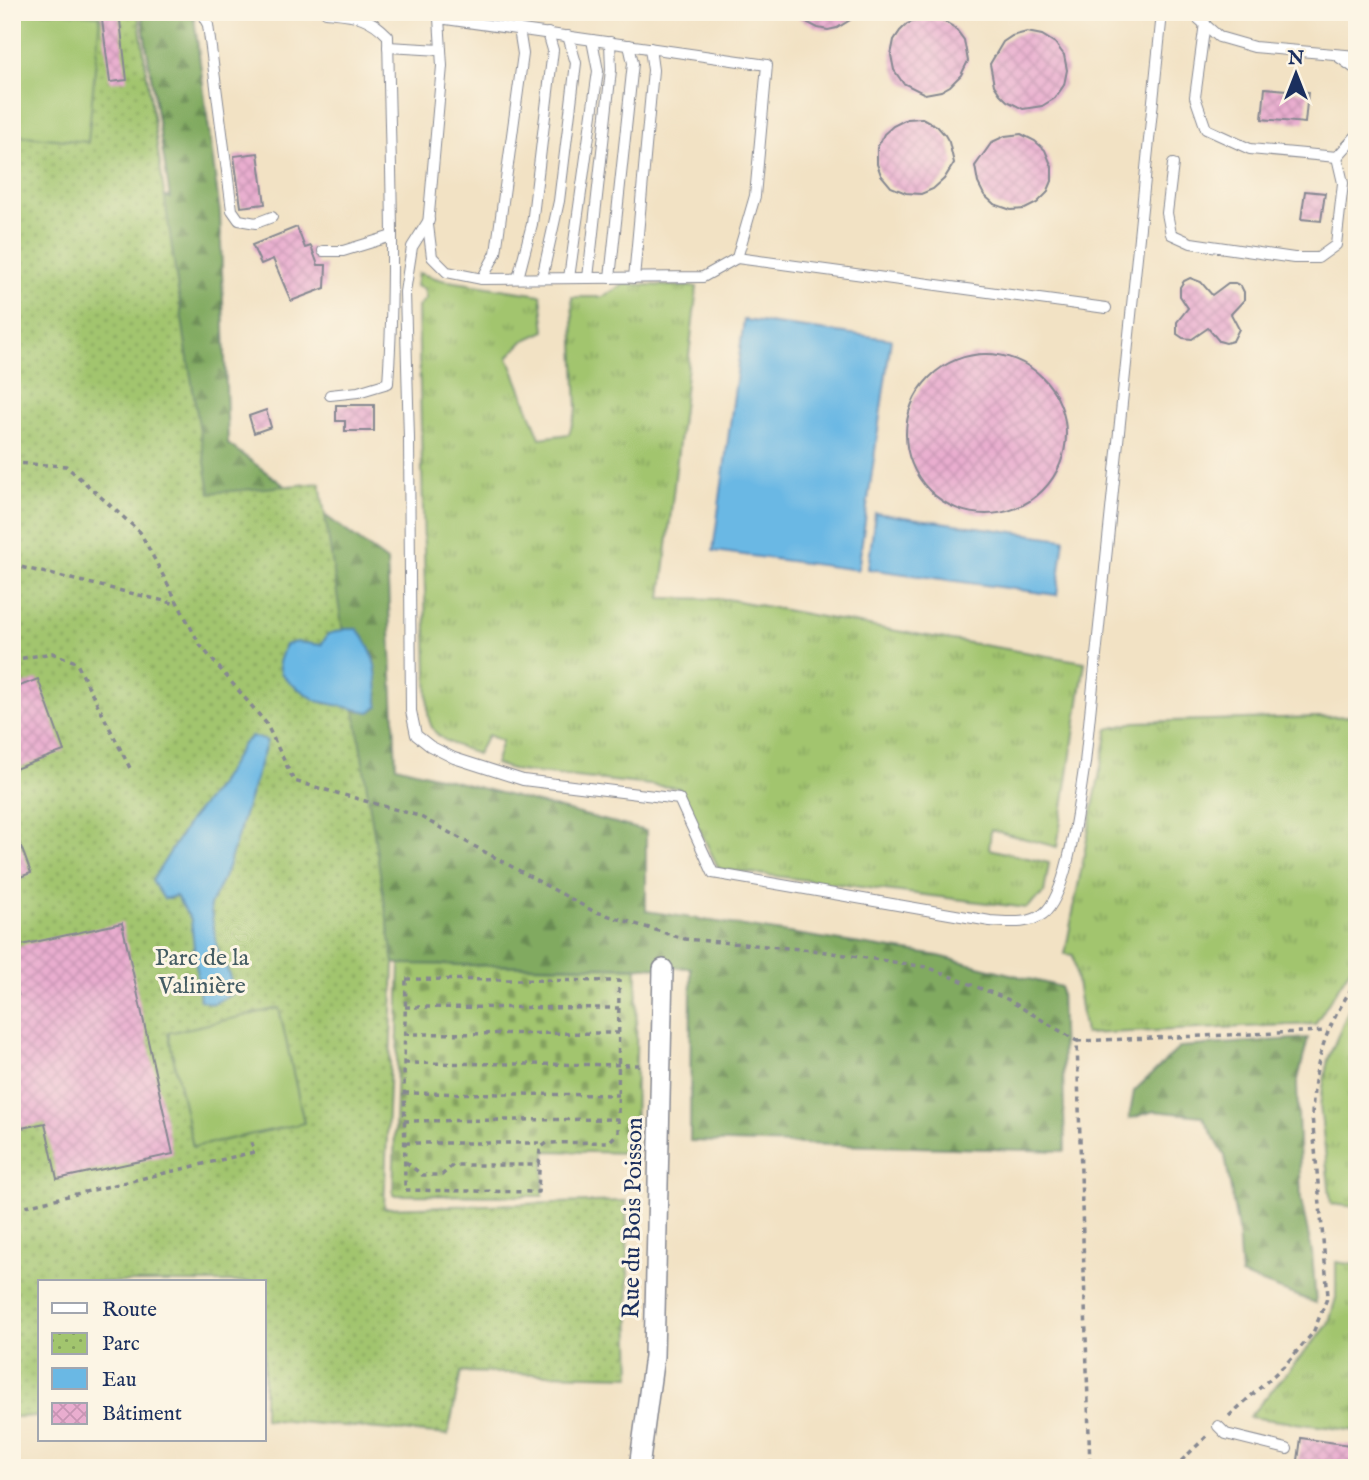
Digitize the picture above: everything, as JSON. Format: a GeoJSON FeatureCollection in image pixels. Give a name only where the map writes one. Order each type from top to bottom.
{"type":"FeatureCollection","features":[{"type":"Feature","properties":{"kind":"street","name":"Rue du Bois Poisson"},"geometry":{"type":"LineString","coordinates":[[639,1468],[654,1356],[663,969]]}},
{"type":"Feature","properties":{"kind":"lane"},"geometry":{"type":"LineString","coordinates":[[201,12],[208,25],[232,209],[239,220],[256,223],[272,217]]}},
{"type":"Feature","properties":{"kind":"lane"},"geometry":{"type":"LineString","coordinates":[[326,12],[356,15],[374,22],[388,36],[391,236],[391,345],[388,383],[358,392],[330,395]]}},
{"type":"Feature","properties":{"kind":"lane"},"geometry":{"type":"LineString","coordinates":[[1191,12],[1219,37],[1254,47],[1357,56]]}},
{"type":"Feature","properties":{"kind":"lane"},"geometry":{"type":"LineString","coordinates":[[737,258],[755,196],[767,65],[439,15],[442,66],[429,220],[432,257],[447,272],[482,279],[703,277],[737,258],[1106,308]]}},
{"type":"Feature","properties":{"kind":"lane"},"geometry":{"type":"LineString","coordinates":[[429,220],[412,247],[405,292],[411,711],[416,734],[430,746],[454,758],[523,780],[679,799],[713,873],[990,921],[1024,922],[1042,916],[1054,905],[1067,865],[1085,763],[1161,23]]}},
{"type":"Feature","properties":{"kind":"lane"},"geometry":{"type":"LineString","coordinates":[[1205,23],[1195,97],[1206,129],[1250,149],[1338,158]]}},
{"type":"Feature","properties":{"kind":"lane"},"geometry":{"type":"LineString","coordinates":[[482,279],[496,253],[523,54],[519,29]]}},
{"type":"Feature","properties":{"kind":"lane"},"geometry":{"type":"LineString","coordinates":[[518,278],[533,210],[553,51],[548,33]]}},
{"type":"Feature","properties":{"kind":"lane"},"geometry":{"type":"LineString","coordinates":[[542,278],[559,201],[576,63],[568,36]]}},
{"type":"Feature","properties":{"kind":"lane"},"geometry":{"type":"LineString","coordinates":[[569,278],[598,71],[592,40]]}},
{"type":"Feature","properties":{"kind":"lane"},"geometry":{"type":"LineString","coordinates":[[588,278],[611,70],[610,42]]}},
{"type":"Feature","properties":{"kind":"lane"},"geometry":{"type":"LineString","coordinates":[[610,278],[633,63],[629,45]]}},
{"type":"Feature","properties":{"kind":"lane"},"geometry":{"type":"LineString","coordinates":[[388,47],[442,51]]}},
{"type":"Feature","properties":{"kind":"lane"},"geometry":{"type":"LineString","coordinates":[[634,278],[653,70],[650,48]]}},
{"type":"Feature","properties":{"kind":"lane"},"geometry":{"type":"LineString","coordinates":[[1336,55],[1357,69]]}},
{"type":"Feature","properties":{"kind":"lane"},"geometry":{"type":"LineString","coordinates":[[1338,158],[1357,135]]}},
{"type":"Feature","properties":{"kind":"lane"},"geometry":{"type":"LineString","coordinates":[[1173,163],[1167,213],[1171,234],[1191,243],[1294,258],[1318,258],[1336,245],[1343,183],[1338,158]]}},
{"type":"Feature","properties":{"kind":"lane"},"geometry":{"type":"LineString","coordinates":[[323,251],[343,251],[391,236]]}},
{"type":"Feature","properties":{"kind":"lane"},"geometry":{"type":"LineString","coordinates":[[1218,1426],[1226,1434],[1287,1449]]}},
{"type":"Feature","properties":{"kind":"path"},"geometry":{"type":"LineString","coordinates":[[12,463],[66,466],[140,532],[200,645],[266,723],[294,781],[419,816],[593,911],[685,939],[812,950],[927,967],[1007,999],[1077,1041],[1328,1031]]}},
{"type":"Feature","properties":{"kind":"path"},"geometry":{"type":"LineString","coordinates":[[12,565],[178,604]]}},
{"type":"Feature","properties":{"kind":"path"},"geometry":{"type":"LineString","coordinates":[[12,660],[52,653],[76,662],[132,772]]}},
{"type":"Feature","properties":{"kind":"path"},"geometry":{"type":"LineString","coordinates":[[405,1143],[609,1142],[618,1133],[619,981],[406,979],[404,1034],[405,1190],[538,1192],[540,1148],[547,1143]]}},
{"type":"Feature","properties":{"kind":"path"},"geometry":{"type":"LineString","coordinates":[[1174,1468],[1285,1366],[1313,1333],[1328,1296],[1312,1115],[1314,1084],[1323,1040],[1357,980]]}},
{"type":"Feature","properties":{"kind":"path"},"geometry":{"type":"LineString","coordinates":[[405,1007],[619,1008]]}},
{"type":"Feature","properties":{"kind":"path"},"geometry":{"type":"LineString","coordinates":[[404,1034],[619,1033]]}},
{"type":"Feature","properties":{"kind":"path"},"geometry":{"type":"LineString","coordinates":[[1077,1041],[1090,1468]]}},
{"type":"Feature","properties":{"kind":"path"},"geometry":{"type":"LineString","coordinates":[[404,1063],[660,1065]]}},
{"type":"Feature","properties":{"kind":"path"},"geometry":{"type":"LineString","coordinates":[[404,1093],[618,1095]]}},
{"type":"Feature","properties":{"kind":"path"},"geometry":{"type":"LineString","coordinates":[[404,1121],[618,1119]]}},
{"type":"Feature","properties":{"kind":"path"},"geometry":{"type":"LineString","coordinates":[[12,1187],[17,1208],[254,1152],[251,1139]]}},
{"type":"Feature","properties":{"kind":"path"},"geometry":{"type":"LineString","coordinates":[[405,1161],[422,1175],[442,1175],[453,1165],[539,1165]]}},
{"type":"Feature","properties":{"kind":"green space","name":"Parc de la Valinière"},"geometry":{"type":"Polygon","coordinates":[[[12,12],[138,12],[210,493],[320,483],[394,964],[384,1208],[626,1201],[631,1376],[461,1372],[448,1435],[266,1419],[266,1280],[38,1280],[38,1416],[12,1417],[12,12]]]}},
{"type":"Feature","properties":{"kind":"green space"},"geometry":{"type":"Polygon","coordinates":[[[12,12],[61,12],[100,16],[88,142],[12,135],[12,12]]]}},
{"type":"Feature","properties":{"kind":"green space"},"geometry":{"type":"Polygon","coordinates":[[[141,12],[194,17],[220,213],[228,444],[387,561],[396,766],[646,831],[646,911],[939,956],[1061,987],[1065,1151],[690,1141],[691,968],[400,964],[220,940],[12,395],[42,160],[170,198],[141,12]]]}},
{"type":"Feature","properties":{"kind":"green space"},"geometry":{"type":"Polygon","coordinates":[[[418,273],[442,280],[541,295],[545,331],[523,341],[508,357],[540,438],[569,434],[577,409],[572,297],[602,297],[625,284],[697,287],[661,598],[727,599],[885,629],[1085,662],[1057,847],[991,830],[989,849],[1049,863],[1044,893],[1026,908],[719,869],[679,788],[518,771],[495,764],[502,741],[488,735],[477,754],[439,736],[433,730],[428,713],[418,307],[426,298],[424,289],[416,286],[418,273]]]}},
{"type":"Feature","properties":{"kind":"green space"},"geometry":{"type":"Polygon","coordinates":[[[1357,716],[1357,958],[1315,1024],[1085,1034],[1073,955],[1065,954],[1108,729],[1135,722],[1357,716]]]}},
{"type":"Feature","properties":{"kind":"green space"},"geometry":{"type":"Polygon","coordinates":[[[400,964],[637,968],[635,1153],[545,1151],[543,1196],[393,1195],[400,964]]]}},
{"type":"Feature","properties":{"kind":"green space"},"geometry":{"type":"Polygon","coordinates":[[[1357,996],[1357,1207],[1331,1204],[1320,1105],[1328,1059],[1357,996]]]}},
{"type":"Feature","properties":{"kind":"green space"},"geometry":{"type":"Polygon","coordinates":[[[279,1008],[304,1123],[193,1147],[168,1033],[279,1008]]]}},
{"type":"Feature","properties":{"kind":"green space"},"geometry":{"type":"Polygon","coordinates":[[[1308,1038],[1297,1084],[1301,1200],[1312,1252],[1316,1303],[1241,1275],[1238,1230],[1225,1156],[1202,1116],[1154,1111],[1129,1119],[1134,1091],[1180,1047],[1308,1038]]]}},
{"type":"Feature","properties":{"kind":"green space"},"geometry":{"type":"Polygon","coordinates":[[[1336,1262],[1357,1265],[1357,1431],[1249,1417],[1328,1325],[1336,1298],[1336,1262]]]}},
{"type":"Feature","properties":{"kind":"water"},"geometry":{"type":"Polygon","coordinates":[[[744,320],[891,339],[858,570],[713,551],[744,320]]]}},
{"type":"Feature","properties":{"kind":"water"},"geometry":{"type":"Polygon","coordinates":[[[875,513],[1064,539],[1057,595],[868,569],[875,513]]]}},
{"type":"Feature","properties":{"kind":"water"},"geometry":{"type":"Polygon","coordinates":[[[357,629],[369,646],[372,656],[377,676],[378,707],[369,712],[317,701],[290,683],[281,673],[279,662],[285,645],[296,642],[321,645],[328,634],[357,629]]]}},
{"type":"Feature","properties":{"kind":"water"},"geometry":{"type":"Polygon","coordinates":[[[252,736],[267,741],[227,870],[210,905],[217,948],[235,993],[212,1004],[200,1000],[191,920],[176,896],[164,899],[152,881],[190,820],[218,786],[243,744],[252,736]]]}},
{"type":"Feature","properties":{"kind":"building"},"geometry":{"type":"Polygon","coordinates":[[[101,12],[119,12],[127,80],[110,82],[101,12]]]}},
{"type":"Feature","properties":{"kind":"building"},"geometry":{"type":"Polygon","coordinates":[[[787,12],[863,12],[837,28],[828,30],[818,28],[787,12]]]}},
{"type":"Feature","properties":{"kind":"building"},"geometry":{"type":"Polygon","coordinates":[[[921,18],[942,20],[955,28],[964,40],[968,61],[961,75],[950,86],[925,94],[903,83],[894,70],[891,55],[894,40],[900,31],[907,24],[921,18]]]}},
{"type":"Feature","properties":{"kind":"building"},"geometry":{"type":"Polygon","coordinates":[[[1027,32],[1042,35],[1055,43],[1064,55],[1067,70],[1064,85],[1055,98],[1042,106],[1023,109],[1000,94],[994,85],[990,64],[1003,42],[1027,32]]]}},
{"type":"Feature","properties":{"kind":"building"},"geometry":{"type":"Polygon","coordinates":[[[1265,88],[1308,92],[1305,123],[1262,119],[1265,88]]]}},
{"type":"Feature","properties":{"kind":"building"},"geometry":{"type":"Polygon","coordinates":[[[922,118],[937,126],[945,135],[954,163],[944,179],[933,189],[921,194],[906,193],[891,187],[881,175],[877,164],[877,148],[884,134],[893,126],[907,119],[922,118]]]}},
{"type":"Feature","properties":{"kind":"building"},"geometry":{"type":"Polygon","coordinates":[[[1021,134],[1045,150],[1052,167],[1052,181],[1047,193],[1037,203],[1025,209],[1011,210],[994,204],[984,195],[978,183],[975,166],[992,142],[1005,136],[1021,134]]]}},
{"type":"Feature","properties":{"kind":"building"},"geometry":{"type":"Polygon","coordinates":[[[258,153],[265,204],[241,207],[234,156],[258,153]]]}},
{"type":"Feature","properties":{"kind":"building"},"geometry":{"type":"Polygon","coordinates":[[[1305,191],[1325,193],[1321,221],[1301,219],[1305,191]]]}},
{"type":"Feature","properties":{"kind":"building"},"geometry":{"type":"Polygon","coordinates":[[[297,227],[305,248],[311,246],[318,265],[326,265],[325,288],[291,301],[273,259],[261,264],[252,245],[297,227]]]}},
{"type":"Feature","properties":{"kind":"building"},"geometry":{"type":"Polygon","coordinates":[[[1190,278],[1201,282],[1212,295],[1228,283],[1241,286],[1244,300],[1231,314],[1239,329],[1233,341],[1219,341],[1208,328],[1192,339],[1177,334],[1177,322],[1188,308],[1180,296],[1180,287],[1190,278]]]}},
{"type":"Feature","properties":{"kind":"building"},"geometry":{"type":"Polygon","coordinates":[[[986,354],[1016,360],[1042,378],[1060,404],[1066,434],[1060,464],[1042,490],[1016,508],[986,514],[956,508],[930,490],[912,464],[906,434],[912,404],[930,378],[956,360],[986,354]]]}},
{"type":"Feature","properties":{"kind":"building"},"geometry":{"type":"Polygon","coordinates":[[[336,405],[374,405],[374,431],[345,431],[345,421],[336,421],[336,405]]]}},
{"type":"Feature","properties":{"kind":"building"},"geometry":{"type":"Polygon","coordinates":[[[266,410],[271,427],[254,433],[249,416],[266,410]]]}},
{"type":"Feature","properties":{"kind":"building"},"geometry":{"type":"Polygon","coordinates":[[[38,679],[64,751],[12,770],[12,689],[38,679]]]}},
{"type":"Feature","properties":{"kind":"building"},"geometry":{"type":"Polygon","coordinates":[[[12,828],[31,873],[12,880],[12,828]]]}},
{"type":"Feature","properties":{"kind":"building"},"geometry":{"type":"Polygon","coordinates":[[[122,923],[173,1154],[57,1179],[45,1123],[17,1129],[12,1108],[12,996],[18,995],[12,967],[12,947],[122,923]]]}},
{"type":"Feature","properties":{"kind":"building"},"geometry":{"type":"Polygon","coordinates":[[[1301,1438],[1357,1446],[1355,1468],[1297,1468],[1301,1438]]]}}]}
